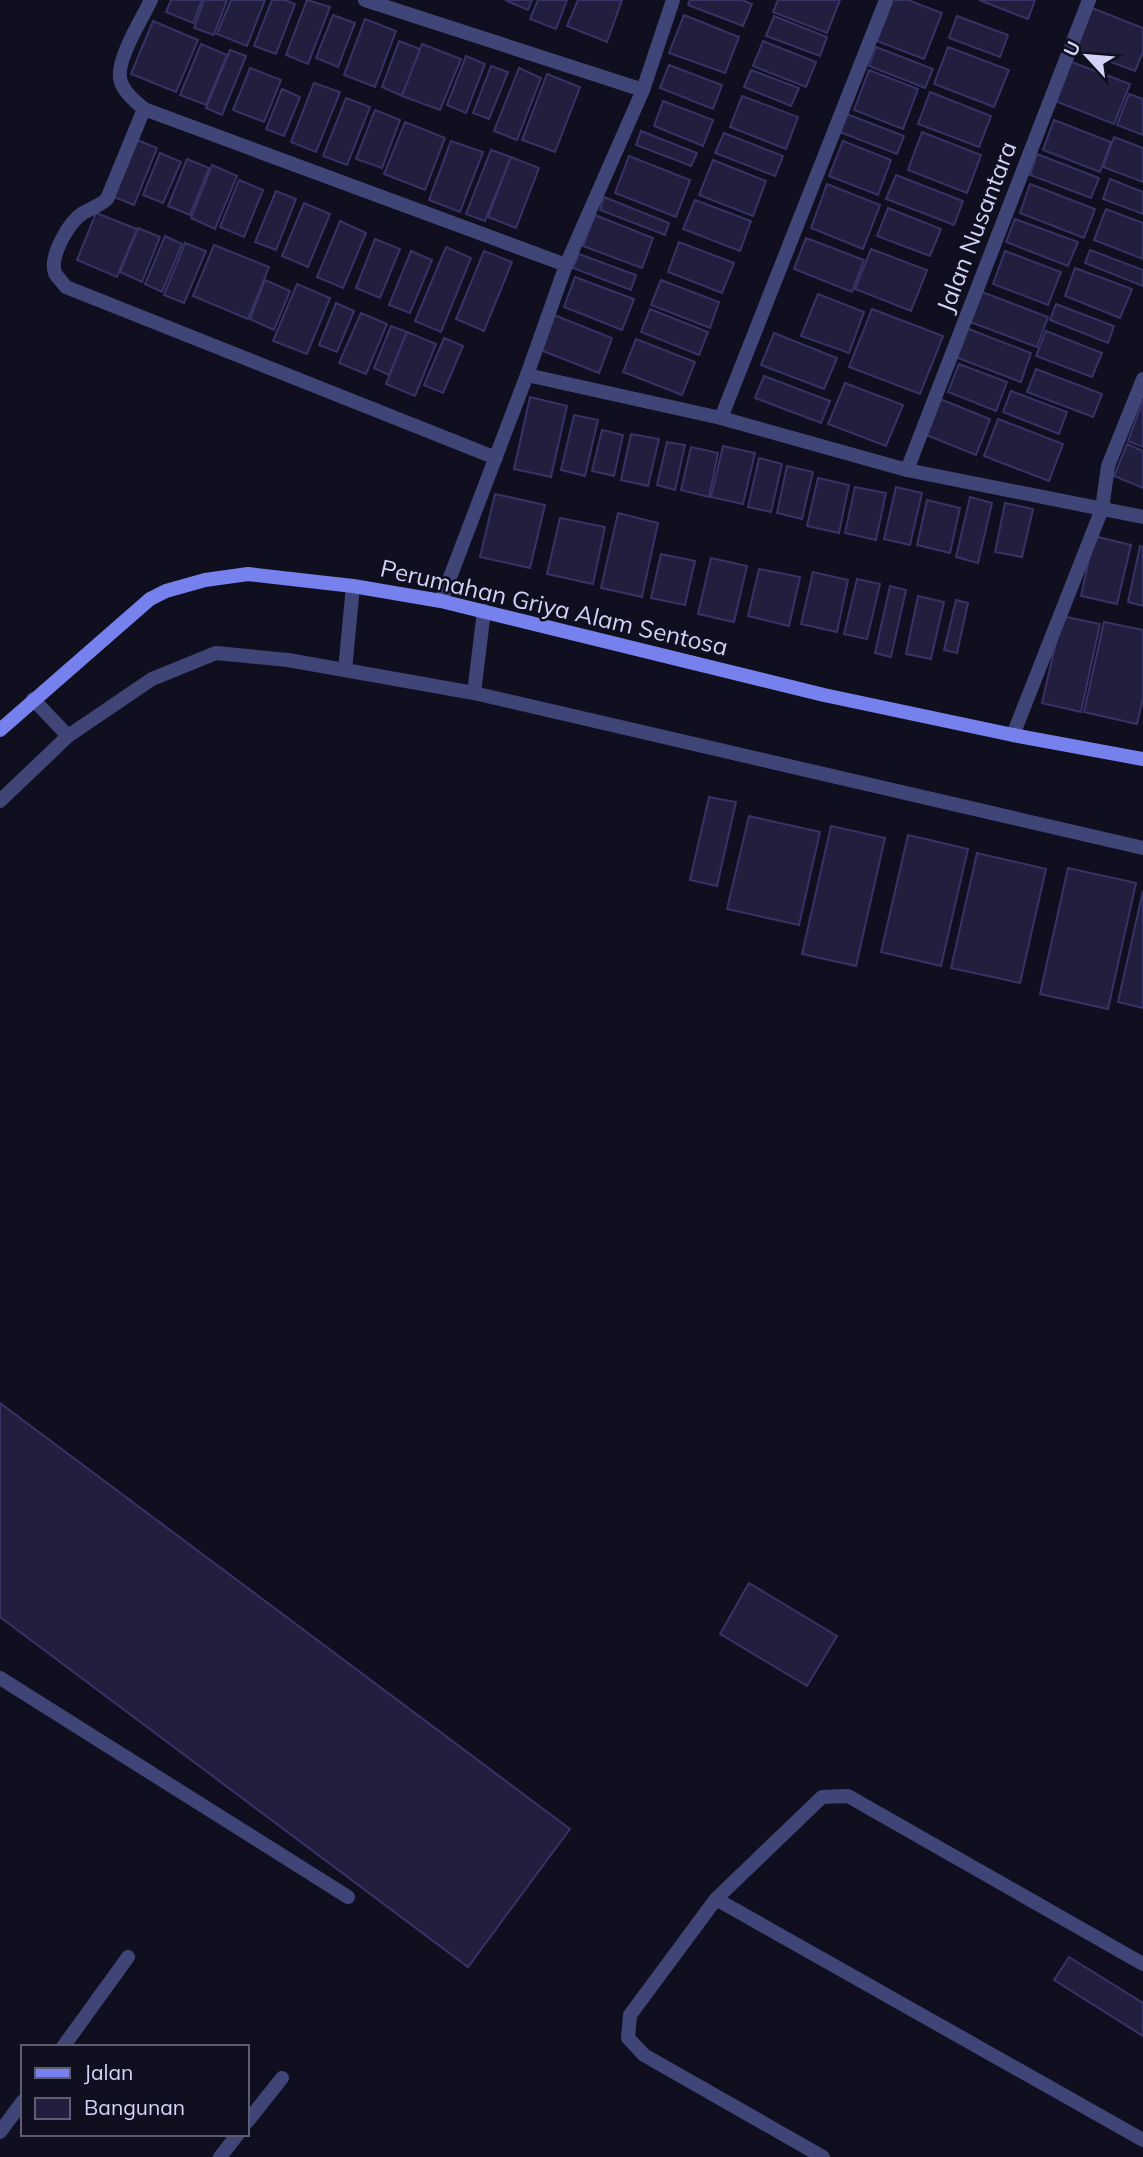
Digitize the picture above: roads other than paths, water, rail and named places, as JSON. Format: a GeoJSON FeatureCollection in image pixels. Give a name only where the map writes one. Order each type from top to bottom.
{"type":"FeatureCollection","features":[{"type":"Feature","properties":{"kind":"street"},"geometry":{"type":"LineString","coordinates":[[150,0],[122,62],[120,80],[130,96],[144,109],[566,265]]}},
{"type":"Feature","properties":{"kind":"street"},"geometry":{"type":"LineString","coordinates":[[365,0],[643,90]]}},
{"type":"Feature","properties":{"kind":"street"},"geometry":{"type":"LineString","coordinates":[[441,601],[566,265],[643,90],[673,0]]}},
{"type":"Feature","properties":{"kind":"street"},"geometry":{"type":"LineString","coordinates":[[721,418],[886,0]]}},
{"type":"Feature","properties":{"kind":"street","name":"Jalan Nusantara"},"geometry":{"type":"LineString","coordinates":[[907,470],[1089,0]]}},
{"type":"Feature","properties":{"kind":"street"},"geometry":{"type":"LineString","coordinates":[[144,109],[107,198],[99,207],[81,215],[65,235],[55,254],[55,273],[66,287],[496,458]]}},
{"type":"Feature","properties":{"kind":"street"},"geometry":{"type":"LineString","coordinates":[[527,375],[721,418],[907,470],[1143,517]]}},
{"type":"Feature","properties":{"kind":"street"},"geometry":{"type":"LineString","coordinates":[[1013,736],[1102,509],[1108,466],[1143,379]]}},
{"type":"Feature","properties":{"kind":"street","name":"Perumahan Griya Alam Sentosa"},"geometry":{"type":"LineString","coordinates":[[0,730],[150,599],[166,591],[205,580],[248,574],[353,586],[441,601],[824,695],[1013,736],[1143,759]]}},
{"type":"Feature","properties":{"kind":"street"},"geometry":{"type":"LineString","coordinates":[[345,670],[353,586]]}},
{"type":"Feature","properties":{"kind":"street"},"geometry":{"type":"LineString","coordinates":[[474,693],[484,611]]}},
{"type":"Feature","properties":{"kind":"street"},"geometry":{"type":"LineString","coordinates":[[0,800],[68,736],[152,678],[216,653],[288,660],[474,693],[1143,848]]}},
{"type":"Feature","properties":{"kind":"street"},"geometry":{"type":"LineString","coordinates":[[33,699],[68,736]]}},
{"type":"Feature","properties":{"kind":"street"},"geometry":{"type":"LineString","coordinates":[[0,1678],[348,1897]]}},
{"type":"Feature","properties":{"kind":"street"},"geometry":{"type":"LineString","coordinates":[[823,2157],[644,2054],[628,2038],[630,2015],[716,1899],[822,1797],[848,1797],[1143,1964]]}},
{"type":"Feature","properties":{"kind":"street"},"geometry":{"type":"LineString","coordinates":[[716,1899],[1143,2140]]}},
{"type":"Feature","properties":{"kind":"street"},"geometry":{"type":"LineString","coordinates":[[63,2045],[128,1957]]}},
{"type":"Feature","properties":{"kind":"street"},"geometry":{"type":"LineString","coordinates":[[248,2121],[282,2078]]}},
{"type":"Feature","properties":{"kind":"street"},"geometry":{"type":"LineString","coordinates":[[0,2132],[21,2104]]}},
{"type":"Feature","properties":{"kind":"street"},"geometry":{"type":"LineString","coordinates":[[220,2157],[236,2136]]}}]}
